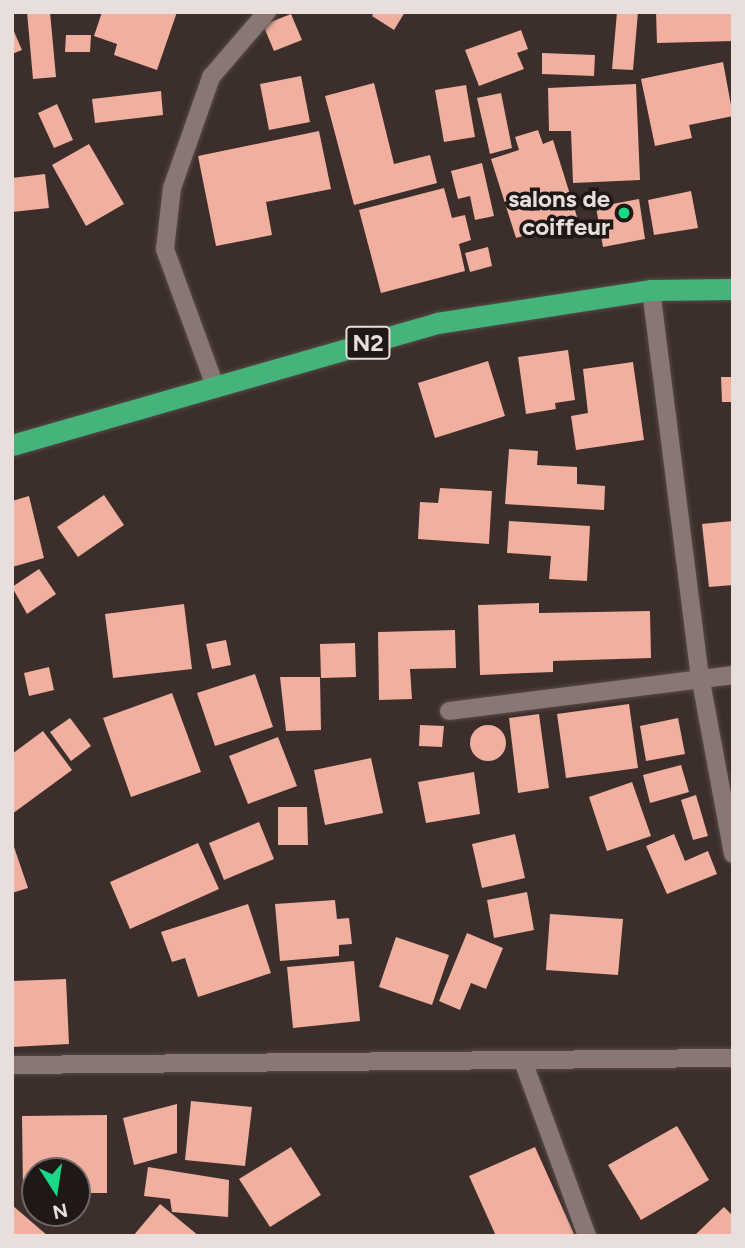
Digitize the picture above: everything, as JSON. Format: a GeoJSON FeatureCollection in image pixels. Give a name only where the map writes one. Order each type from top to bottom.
{"type":"FeatureCollection","features":[{"type":"Feature","properties":{"kind":"highway","name":"N2"},"geometry":{"type":"LineString","coordinates":[[12,445],[437,323],[651,290],[733,289]]}},
{"type":"Feature","properties":{"kind":"street"},"geometry":{"type":"LineString","coordinates":[[215,386],[165,249],[172,188],[211,77],[267,12]]}},
{"type":"Feature","properties":{"kind":"street"},"geometry":{"type":"LineString","coordinates":[[651,290],[700,676],[733,854]]}},
{"type":"Feature","properties":{"kind":"street"},"geometry":{"type":"LineString","coordinates":[[449,711],[700,676],[733,675]]}},
{"type":"Feature","properties":{"kind":"street"},"geometry":{"type":"LineString","coordinates":[[12,1065],[733,1058]]}},
{"type":"Feature","properties":{"kind":"street"},"geometry":{"type":"LineString","coordinates":[[523,1061],[586,1236]]}},
{"type":"Feature","properties":{"kind":"building"},"geometry":{"type":"Polygon","coordinates":[[[27,12],[50,12],[56,77],[33,79],[27,12]]]}},
{"type":"Feature","properties":{"kind":"building"},"geometry":{"type":"Polygon","coordinates":[[[102,12],[177,12],[157,70],[114,55],[117,44],[94,36],[102,12]]]}},
{"type":"Feature","properties":{"kind":"building"},"geometry":{"type":"Polygon","coordinates":[[[374,12],[405,12],[394,30],[372,16],[374,12]]]}},
{"type":"Feature","properties":{"kind":"building"},"geometry":{"type":"Polygon","coordinates":[[[617,12],[638,12],[633,70],[612,69],[617,12]]]}},
{"type":"Feature","properties":{"kind":"building"},"geometry":{"type":"Polygon","coordinates":[[[656,12],[732,12],[733,41],[657,43],[656,12]]]}},
{"type":"Feature","properties":{"kind":"building"},"geometry":{"type":"Polygon","coordinates":[[[291,14],[302,40],[274,51],[263,25],[291,14]]]}},
{"type":"Feature","properties":{"kind":"building"},"geometry":{"type":"Polygon","coordinates":[[[12,27],[22,50],[12,54],[12,27]]]}},
{"type":"Feature","properties":{"kind":"building"},"geometry":{"type":"Polygon","coordinates":[[[521,30],[528,49],[517,53],[524,69],[479,86],[465,50],[521,30]]]}},
{"type":"Feature","properties":{"kind":"building"},"geometry":{"type":"Polygon","coordinates":[[[66,35],[91,35],[90,52],[65,52],[66,35]]]}},
{"type":"Feature","properties":{"kind":"building"},"geometry":{"type":"Polygon","coordinates":[[[542,53],[595,55],[594,76],[542,74],[542,53]]]}},
{"type":"Feature","properties":{"kind":"building"},"geometry":{"type":"Polygon","coordinates":[[[723,62],[733,116],[689,125],[692,138],[655,146],[641,79],[723,62]]]}},
{"type":"Feature","properties":{"kind":"building"},"geometry":{"type":"Polygon","coordinates":[[[301,76],[310,122],[269,130],[260,84],[301,76]]]}},
{"type":"Feature","properties":{"kind":"building"},"geometry":{"type":"Polygon","coordinates":[[[374,83],[394,164],[430,155],[437,183],[354,205],[325,96],[374,83]]]}},
{"type":"Feature","properties":{"kind":"building"},"geometry":{"type":"Polygon","coordinates":[[[636,84],[640,180],[573,183],[571,131],[549,131],[548,88],[636,84]]]}},
{"type":"Feature","properties":{"kind":"building"},"geometry":{"type":"Polygon","coordinates":[[[466,85],[475,137],[444,142],[435,90],[466,85]]]}},
{"type":"Feature","properties":{"kind":"building"},"geometry":{"type":"Polygon","coordinates":[[[161,91],[163,115],[95,123],[92,99],[161,91]]]}},
{"type":"Feature","properties":{"kind":"building"},"geometry":{"type":"Polygon","coordinates":[[[501,93],[512,148],[490,154],[477,98],[501,93]]]}},
{"type":"Feature","properties":{"kind":"building"},"geometry":{"type":"Polygon","coordinates":[[[57,104],[73,140],[54,148],[38,113],[57,104]]]}},
{"type":"Feature","properties":{"kind":"building"},"geometry":{"type":"Polygon","coordinates":[[[538,130],[543,144],[553,140],[578,220],[516,238],[491,159],[519,150],[515,137],[538,130]]]}},
{"type":"Feature","properties":{"kind":"building"},"geometry":{"type":"Polygon","coordinates":[[[319,131],[331,189],[266,202],[272,235],[216,246],[198,156],[319,131]]]}},
{"type":"Feature","properties":{"kind":"building"},"geometry":{"type":"Polygon","coordinates":[[[89,144],[124,204],[86,226],[52,165],[89,144]]]}},
{"type":"Feature","properties":{"kind":"building"},"geometry":{"type":"Polygon","coordinates":[[[482,163],[494,216],[475,220],[470,196],[458,199],[451,171],[482,163]]]}},
{"type":"Feature","properties":{"kind":"building"},"geometry":{"type":"Polygon","coordinates":[[[45,174],[49,208],[12,212],[12,178],[45,174]]]}},
{"type":"Feature","properties":{"kind":"building"},"geometry":{"type":"Polygon","coordinates":[[[444,188],[452,218],[465,215],[471,240],[459,244],[465,271],[381,293],[359,210],[444,188]]]}},
{"type":"Feature","properties":{"kind":"building"},"geometry":{"type":"Polygon","coordinates":[[[691,191],[698,228],[654,235],[648,200],[691,191]]]}},
{"type":"Feature","properties":{"kind":"building"},"geometry":{"type":"Polygon","coordinates":[[[639,199],[645,239],[603,247],[596,207],[639,199]]]}},
{"type":"Feature","properties":{"kind":"building"},"geometry":{"type":"Polygon","coordinates":[[[488,247],[492,266],[470,272],[465,253],[488,247]]]}},
{"type":"Feature","properties":{"kind":"building"},"geometry":{"type":"Polygon","coordinates":[[[568,350],[575,400],[555,403],[556,409],[526,414],[518,357],[568,350]]]}},
{"type":"Feature","properties":{"kind":"building"},"geometry":{"type":"Polygon","coordinates":[[[488,361],[505,416],[435,438],[418,383],[488,361]]]}},
{"type":"Feature","properties":{"kind":"building"},"geometry":{"type":"Polygon","coordinates":[[[633,362],[644,440],[576,450],[571,416],[588,413],[583,369],[633,362]]]}},
{"type":"Feature","properties":{"kind":"building"},"geometry":{"type":"Polygon","coordinates":[[[721,377],[733,377],[733,402],[722,402],[721,377]]]}},
{"type":"Feature","properties":{"kind":"building"},"geometry":{"type":"Polygon","coordinates":[[[509,449],[538,451],[537,465],[577,467],[577,484],[605,486],[604,510],[505,504],[509,449]]]}},
{"type":"Feature","properties":{"kind":"building"},"geometry":{"type":"Polygon","coordinates":[[[440,488],[492,491],[489,544],[418,539],[420,502],[438,503],[440,488]]]}},
{"type":"Feature","properties":{"kind":"building"},"geometry":{"type":"Polygon","coordinates":[[[104,495],[124,525],[78,557],[57,527],[104,495]]]}},
{"type":"Feature","properties":{"kind":"building"},"geometry":{"type":"Polygon","coordinates":[[[29,496],[44,558],[12,567],[12,501],[29,496]]]}},
{"type":"Feature","properties":{"kind":"building"},"geometry":{"type":"Polygon","coordinates":[[[509,521],[590,526],[587,581],[549,579],[551,556],[507,553],[509,521]]]}},
{"type":"Feature","properties":{"kind":"building"},"geometry":{"type":"Polygon","coordinates":[[[733,521],[733,585],[709,587],[702,524],[733,521]]]}},
{"type":"Feature","properties":{"kind":"building"},"geometry":{"type":"Polygon","coordinates":[[[39,569],[56,594],[27,614],[12,587],[39,569]]]}},
{"type":"Feature","properties":{"kind":"building"},"geometry":{"type":"Polygon","coordinates":[[[539,603],[539,613],[650,611],[651,658],[553,661],[553,672],[480,675],[478,605],[539,603]]]}},
{"type":"Feature","properties":{"kind":"building"},"geometry":{"type":"Polygon","coordinates":[[[184,604],[192,669],[113,678],[105,614],[184,604]]]}},
{"type":"Feature","properties":{"kind":"building"},"geometry":{"type":"Polygon","coordinates":[[[455,630],[456,668],[410,669],[412,699],[379,700],[378,632],[455,630]]]}},
{"type":"Feature","properties":{"kind":"building"},"geometry":{"type":"Polygon","coordinates":[[[226,640],[231,665],[212,669],[206,644],[226,640]]]}},
{"type":"Feature","properties":{"kind":"building"},"geometry":{"type":"Polygon","coordinates":[[[355,643],[356,677],[321,678],[320,644],[355,643]]]}},
{"type":"Feature","properties":{"kind":"building"},"geometry":{"type":"Polygon","coordinates":[[[49,667],[54,690],[29,696],[24,673],[49,667]]]}},
{"type":"Feature","properties":{"kind":"building"},"geometry":{"type":"Polygon","coordinates":[[[255,674],[273,727],[215,746],[197,693],[255,674]]]}},
{"type":"Feature","properties":{"kind":"building"},"geometry":{"type":"Polygon","coordinates":[[[280,677],[320,677],[321,730],[286,731],[280,677]]]}},
{"type":"Feature","properties":{"kind":"building"},"geometry":{"type":"Polygon","coordinates":[[[172,693],[201,772],[131,797],[103,718],[172,693]]]}},
{"type":"Feature","properties":{"kind":"building"},"geometry":{"type":"Polygon","coordinates":[[[629,704],[638,768],[566,778],[557,714],[629,704]]]}},
{"type":"Feature","properties":{"kind":"building"},"geometry":{"type":"Polygon","coordinates":[[[539,714],[549,788],[518,793],[509,718],[539,714]]]}},
{"type":"Feature","properties":{"kind":"building"},"geometry":{"type":"Polygon","coordinates":[[[70,718],[91,746],[71,761],[50,732],[70,718]]]}},
{"type":"Feature","properties":{"kind":"building"},"geometry":{"type":"Polygon","coordinates":[[[678,718],[685,754],[646,761],[640,726],[678,718]]]}},
{"type":"Feature","properties":{"kind":"building"},"geometry":{"type":"Polygon","coordinates":[[[420,725],[444,726],[442,747],[419,746],[420,725]]]}},
{"type":"Feature","properties":{"kind":"building"},"geometry":{"type":"Polygon","coordinates":[[[488,725],[501,730],[506,743],[501,756],[488,761],[475,756],[470,743],[475,730],[488,725]]]}},
{"type":"Feature","properties":{"kind":"building"},"geometry":{"type":"Polygon","coordinates":[[[43,731],[72,770],[12,814],[12,754],[43,731]]]}},
{"type":"Feature","properties":{"kind":"building"},"geometry":{"type":"Polygon","coordinates":[[[278,737],[297,786],[248,804],[229,756],[278,737]]]}},
{"type":"Feature","properties":{"kind":"building"},"geometry":{"type":"Polygon","coordinates":[[[371,758],[383,813],[325,825],[314,770],[371,758]]]}},
{"type":"Feature","properties":{"kind":"building"},"geometry":{"type":"Polygon","coordinates":[[[681,765],[689,792],[650,803],[643,775],[681,765]]]}},
{"type":"Feature","properties":{"kind":"building"},"geometry":{"type":"Polygon","coordinates":[[[474,772],[480,814],[426,823],[418,782],[474,772]]]}},
{"type":"Feature","properties":{"kind":"building"},"geometry":{"type":"Polygon","coordinates":[[[632,782],[651,836],[607,851],[589,797],[632,782]]]}},
{"type":"Feature","properties":{"kind":"building"},"geometry":{"type":"Polygon","coordinates":[[[696,795],[708,836],[693,840],[681,800],[696,795]]]}},
{"type":"Feature","properties":{"kind":"building"},"geometry":{"type":"Polygon","coordinates":[[[278,807],[307,807],[308,845],[278,845],[278,807]]]}},
{"type":"Feature","properties":{"kind":"building"},"geometry":{"type":"Polygon","coordinates":[[[259,822],[274,859],[224,880],[209,843],[259,822]]]}},
{"type":"Feature","properties":{"kind":"building"},"geometry":{"type":"Polygon","coordinates":[[[515,834],[525,878],[482,888],[472,844],[515,834]]]}},
{"type":"Feature","properties":{"kind":"building"},"geometry":{"type":"Polygon","coordinates":[[[674,834],[685,861],[708,851],[717,874],[667,894],[646,846],[674,834]]]}},
{"type":"Feature","properties":{"kind":"building"},"geometry":{"type":"Polygon","coordinates":[[[12,841],[28,888],[12,893],[12,841]]]}},
{"type":"Feature","properties":{"kind":"building"},"geometry":{"type":"Polygon","coordinates":[[[198,843],[219,889],[130,929],[110,882],[198,843]]]}},
{"type":"Feature","properties":{"kind":"building"},"geometry":{"type":"Polygon","coordinates":[[[527,892],[534,930],[494,938],[487,900],[527,892]]]}},
{"type":"Feature","properties":{"kind":"building"},"geometry":{"type":"Polygon","coordinates":[[[335,900],[337,919],[349,918],[352,944],[339,945],[339,956],[280,961],[275,904],[335,900]]]}},
{"type":"Feature","properties":{"kind":"building"},"geometry":{"type":"Polygon","coordinates":[[[248,904],[271,973],[198,997],[185,958],[172,962],[161,932],[248,904]]]}},
{"type":"Feature","properties":{"kind":"building"},"geometry":{"type":"Polygon","coordinates":[[[550,914],[623,919],[618,975],[546,970],[550,914]]]}},
{"type":"Feature","properties":{"kind":"building"},"geometry":{"type":"Polygon","coordinates":[[[467,933],[503,948],[486,989],[471,983],[460,1010],[439,1001],[467,933]]]}},
{"type":"Feature","properties":{"kind":"building"},"geometry":{"type":"Polygon","coordinates":[[[396,937],[449,955],[432,1005],[379,987],[396,937]]]}},
{"type":"Feature","properties":{"kind":"building"},"geometry":{"type":"Polygon","coordinates":[[[354,961],[360,1021],[293,1028],[287,967],[354,961]]]}},
{"type":"Feature","properties":{"kind":"building"},"geometry":{"type":"Polygon","coordinates":[[[66,979],[69,1044],[12,1047],[12,981],[66,979]]]}},
{"type":"Feature","properties":{"kind":"building"},"geometry":{"type":"Polygon","coordinates":[[[191,1101],[252,1107],[245,1166],[185,1160],[191,1101]]]}},
{"type":"Feature","properties":{"kind":"building"},"geometry":{"type":"Polygon","coordinates":[[[177,1104],[177,1153],[134,1165],[123,1118],[177,1104]]]}},
{"type":"Feature","properties":{"kind":"building"},"geometry":{"type":"Polygon","coordinates":[[[107,1115],[107,1193],[91,1193],[91,1157],[23,1157],[22,1116],[107,1115]]]}},
{"type":"Feature","properties":{"kind":"building"},"geometry":{"type":"Polygon","coordinates":[[[677,1126],[709,1180],[641,1220],[608,1165],[677,1126]]]}},
{"type":"Feature","properties":{"kind":"building"},"geometry":{"type":"Polygon","coordinates":[[[291,1147],[321,1195],[270,1227],[239,1179],[291,1147]]]}},
{"type":"Feature","properties":{"kind":"building"},"geometry":{"type":"Polygon","coordinates":[[[535,1147],[575,1236],[496,1236],[469,1176],[535,1147]]]}},
{"type":"Feature","properties":{"kind":"building"},"geometry":{"type":"Polygon","coordinates":[[[148,1167],[229,1180],[228,1217],[172,1212],[170,1199],[144,1196],[148,1167]]]}},
{"type":"Feature","properties":{"kind":"building"},"geometry":{"type":"Polygon","coordinates":[[[160,1204],[199,1236],[133,1236],[160,1204]]]}},
{"type":"Feature","properties":{"kind":"building"},"geometry":{"type":"Polygon","coordinates":[[[12,1205],[21,1213],[21,1227],[38,1227],[48,1236],[12,1236],[12,1205]]]}},
{"type":"Feature","properties":{"kind":"building"},"geometry":{"type":"Polygon","coordinates":[[[724,1207],[733,1216],[733,1236],[694,1236],[724,1207]]]}},
{"type":"Feature","properties":{"kind":"place","name":"salons de coiffeur"},"geometry":{"type":"Point","coordinates":[624,213]}}]}
